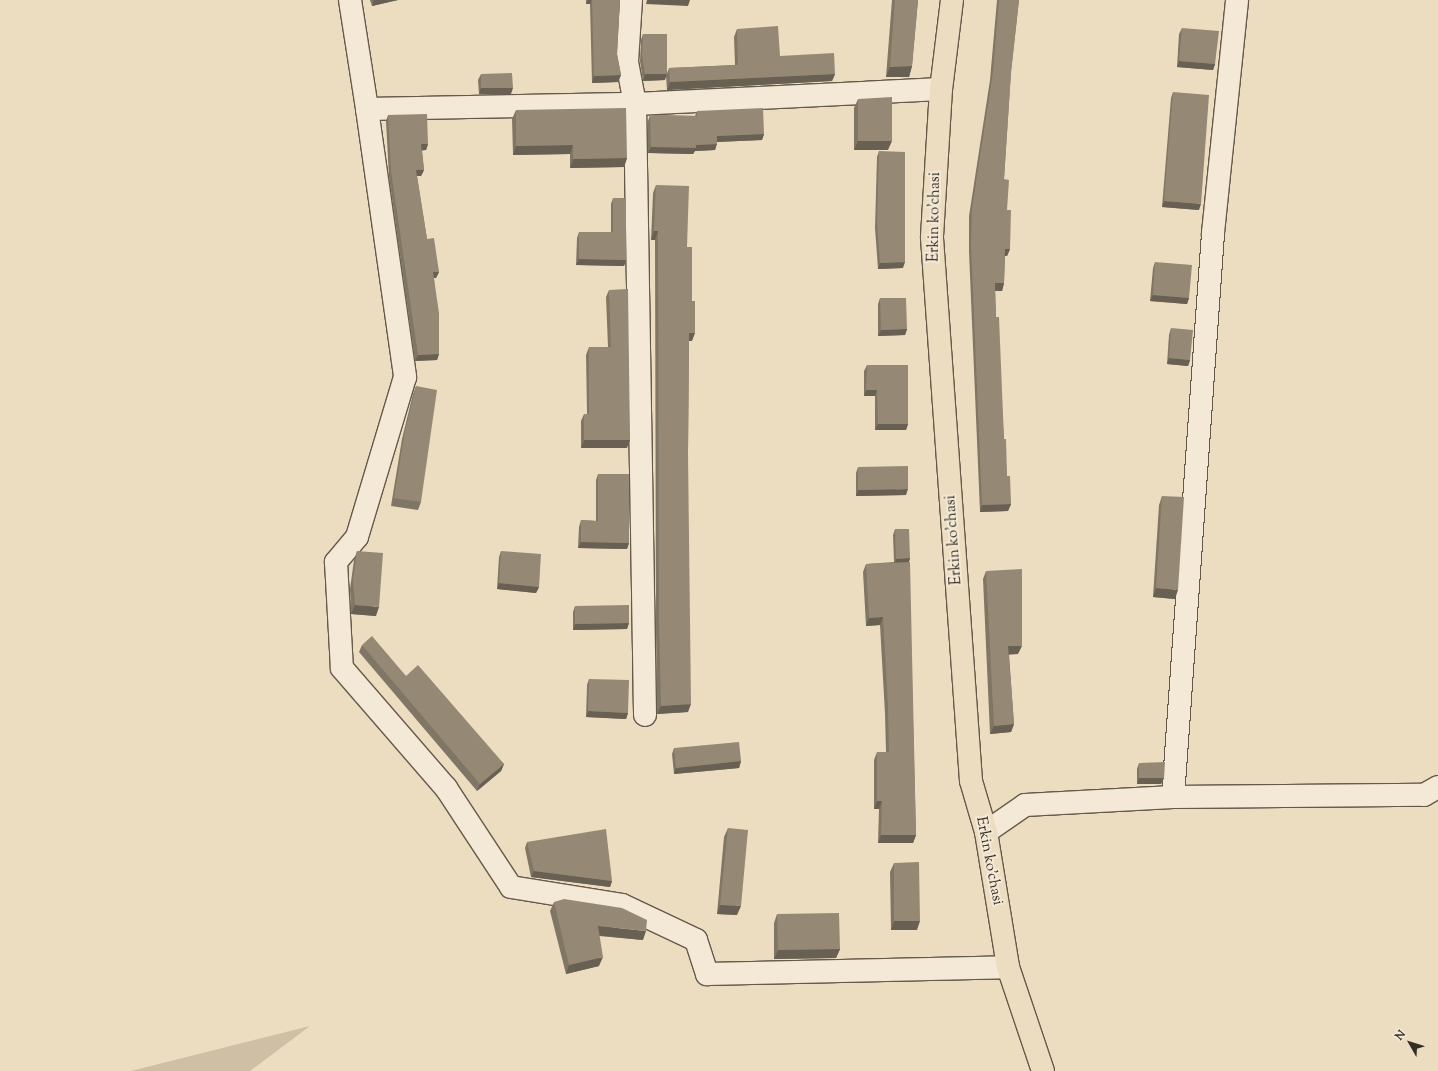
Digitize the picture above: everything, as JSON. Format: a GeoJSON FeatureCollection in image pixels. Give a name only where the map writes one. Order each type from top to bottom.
{"type":"FeatureCollection","features":[{"type":"Feature","properties":{"kind":"main road","name":"Erkin ko'chasi"},"geometry":{"type":"LineString","coordinates":[[952,0],[942,89],[932,238],[971,781],[986,832],[1008,967],[1043,1071]]}},
{"type":"Feature","properties":{"kind":"street"},"geometry":{"type":"LineString","coordinates":[[350,0],[405,377],[357,537],[336,562],[342,668],[446,788],[511,887],[622,905],[696,940],[706,974],[1008,967]]}},
{"type":"Feature","properties":{"kind":"street"},"geometry":{"type":"LineString","coordinates":[[631,0],[627,62],[635,104],[645,715]]}},
{"type":"Feature","properties":{"kind":"street"},"geometry":{"type":"LineString","coordinates":[[1173,797],[1214,233],[1237,0]]}},
{"type":"Feature","properties":{"kind":"street"},"geometry":{"type":"LineString","coordinates":[[366,109],[635,104],[942,89]]}},
{"type":"Feature","properties":{"kind":"street"},"geometry":{"type":"LineString","coordinates":[[986,832],[1025,805],[1173,797],[1424,795],[1438,786]]}},
{"type":"Feature","properties":{"kind":"shaded area"},"geometry":{"type":"Polygon","coordinates":[[[310,1026],[250,1071],[131,1071],[310,1026]]]}},
{"type":"Feature","properties":{"kind":"building"},"geometry":{"type":"Polygon","coordinates":[[[592,0],[620,0],[617,54],[621,75],[594,76],[592,0]]]}},
{"type":"Feature","properties":{"kind":"building"},"geometry":{"type":"Polygon","coordinates":[[[895,0],[918,0],[912,66],[890,67],[895,0]]]}},
{"type":"Feature","properties":{"kind":"building"},"geometry":{"type":"Polygon","coordinates":[[[999,0],[1019,0],[1011,72],[1004,179],[1009,180],[1007,210],[1011,210],[1010,249],[1005,249],[1004,283],[995,283],[996,317],[999,317],[1004,439],[1006,439],[1007,476],[1010,476],[1011,504],[982,505],[971,244],[972,209],[993,72],[999,0]]]}},
{"type":"Feature","properties":{"kind":"building"},"geometry":{"type":"Polygon","coordinates":[[[778,26],[780,56],[834,53],[835,74],[670,82],[669,68],[738,65],[737,29],[778,26]]]}},
{"type":"Feature","properties":{"kind":"building"},"geometry":{"type":"Polygon","coordinates":[[[1182,28],[1219,31],[1215,64],[1179,61],[1182,28]]]}},
{"type":"Feature","properties":{"kind":"building"},"geometry":{"type":"Polygon","coordinates":[[[643,34],[667,34],[667,74],[645,74],[642,55],[643,34]]]}},
{"type":"Feature","properties":{"kind":"building"},"geometry":{"type":"Polygon","coordinates":[[[512,73],[513,88],[481,88],[481,74],[512,73]]]}},
{"type":"Feature","properties":{"kind":"building"},"geometry":{"type":"Polygon","coordinates":[[[1173,92],[1209,95],[1201,204],[1164,201],[1173,92]]]}},
{"type":"Feature","properties":{"kind":"building"},"geometry":{"type":"Polygon","coordinates":[[[892,97],[892,141],[858,141],[858,99],[892,97]]]}},
{"type":"Feature","properties":{"kind":"building"},"geometry":{"type":"Polygon","coordinates":[[[626,108],[627,158],[573,159],[573,145],[516,146],[516,110],[626,108]]]}},
{"type":"Feature","properties":{"kind":"building"},"geometry":{"type":"Polygon","coordinates":[[[763,108],[764,134],[717,136],[717,144],[696,145],[696,148],[651,147],[650,115],[697,116],[697,111],[763,108]]]}},
{"type":"Feature","properties":{"kind":"building"},"geometry":{"type":"Polygon","coordinates":[[[427,114],[428,144],[421,144],[424,170],[416,170],[427,239],[434,238],[439,272],[433,272],[439,313],[439,354],[418,355],[391,171],[388,115],[427,114]]]}},
{"type":"Feature","properties":{"kind":"building"},"geometry":{"type":"Polygon","coordinates":[[[879,151],[905,152],[905,262],[880,263],[877,222],[879,151]]]}},
{"type":"Feature","properties":{"kind":"building"},"geometry":{"type":"Polygon","coordinates":[[[656,185],[689,186],[687,247],[692,247],[692,301],[695,301],[695,333],[689,333],[688,453],[691,704],[661,706],[659,624],[658,231],[654,231],[656,185]]]}},
{"type":"Feature","properties":{"kind":"building"},"geometry":{"type":"Polygon","coordinates":[[[613,198],[626,198],[626,260],[579,259],[579,232],[613,232],[613,198]]]}},
{"type":"Feature","properties":{"kind":"building"},"geometry":{"type":"Polygon","coordinates":[[[1155,262],[1192,265],[1189,298],[1153,295],[1155,262]]]}},
{"type":"Feature","properties":{"kind":"building"},"geometry":{"type":"Polygon","coordinates":[[[628,289],[630,440],[584,440],[584,414],[589,414],[589,347],[611,347],[609,290],[628,289]]]}},
{"type":"Feature","properties":{"kind":"building"},"geometry":{"type":"Polygon","coordinates":[[[880,298],[906,298],[907,329],[881,330],[880,298]]]}},
{"type":"Feature","properties":{"kind":"building"},"geometry":{"type":"Polygon","coordinates":[[[1171,328],[1193,330],[1190,360],[1169,358],[1171,328]]]}},
{"type":"Feature","properties":{"kind":"building"},"geometry":{"type":"Polygon","coordinates":[[[867,365],[908,365],[908,424],[878,424],[877,390],[866,390],[867,365]]]}},
{"type":"Feature","properties":{"kind":"building"},"geometry":{"type":"Polygon","coordinates":[[[416,386],[437,390],[421,502],[394,498],[405,431],[416,386]]]}},
{"type":"Feature","properties":{"kind":"building"},"geometry":{"type":"Polygon","coordinates":[[[908,466],[908,489],[858,490],[858,467],[908,466]]]}},
{"type":"Feature","properties":{"kind":"building"},"geometry":{"type":"Polygon","coordinates":[[[598,474],[629,474],[629,543],[581,542],[581,520],[598,521],[598,474]]]}},
{"type":"Feature","properties":{"kind":"building"},"geometry":{"type":"Polygon","coordinates":[[[1162,496],[1184,497],[1178,590],[1156,588],[1162,496]]]}},
{"type":"Feature","properties":{"kind":"building"},"geometry":{"type":"Polygon","coordinates":[[[895,529],[909,529],[910,558],[896,559],[895,529]]]}},
{"type":"Feature","properties":{"kind":"building"},"geometry":{"type":"Polygon","coordinates":[[[357,551],[383,553],[379,607],[355,605],[353,580],[357,551]]]}},
{"type":"Feature","properties":{"kind":"building"},"geometry":{"type":"Polygon","coordinates":[[[501,551],[541,554],[539,587],[499,583],[501,551]]]}},
{"type":"Feature","properties":{"kind":"building"},"geometry":{"type":"Polygon","coordinates":[[[910,562],[916,835],[881,835],[882,801],[877,801],[877,752],[889,752],[888,706],[883,617],[869,618],[866,564],[910,562]]]}},
{"type":"Feature","properties":{"kind":"building"},"geometry":{"type":"Polygon","coordinates":[[[1022,569],[1022,646],[1008,646],[1014,724],[994,726],[986,571],[1022,569]]]}},
{"type":"Feature","properties":{"kind":"building"},"geometry":{"type":"Polygon","coordinates":[[[629,605],[629,623],[575,624],[575,606],[629,605]]]}},
{"type":"Feature","properties":{"kind":"building"},"geometry":{"type":"Polygon","coordinates":[[[372,636],[406,676],[418,665],[504,764],[480,784],[362,645],[372,636]]]}},
{"type":"Feature","properties":{"kind":"building"},"geometry":{"type":"Polygon","coordinates":[[[589,679],[629,680],[628,713],[588,711],[589,679]]]}},
{"type":"Feature","properties":{"kind":"building"},"geometry":{"type":"Polygon","coordinates":[[[739,742],[741,761],[676,768],[674,748],[739,742]]]}},
{"type":"Feature","properties":{"kind":"building"},"geometry":{"type":"Polygon","coordinates":[[[1165,762],[1164,778],[1139,778],[1139,763],[1165,762]]]}},
{"type":"Feature","properties":{"kind":"building"},"geometry":{"type":"Polygon","coordinates":[[[728,828],[748,830],[741,906],[720,905],[728,828]]]}},
{"type":"Feature","properties":{"kind":"building"},"geometry":{"type":"Polygon","coordinates":[[[606,829],[612,881],[534,871],[527,842],[606,829]]]}},
{"type":"Feature","properties":{"kind":"building"},"geometry":{"type":"Polygon","coordinates":[[[919,862],[920,921],[894,921],[894,863],[919,862]]]}},
{"type":"Feature","properties":{"kind":"building"},"geometry":{"type":"Polygon","coordinates":[[[564,899],[622,908],[647,920],[646,931],[598,926],[603,957],[569,965],[554,902],[564,899]]]}},
{"type":"Feature","properties":{"kind":"building"},"geometry":{"type":"Polygon","coordinates":[[[839,913],[840,949],[778,950],[777,914],[839,913]]]}}]}
